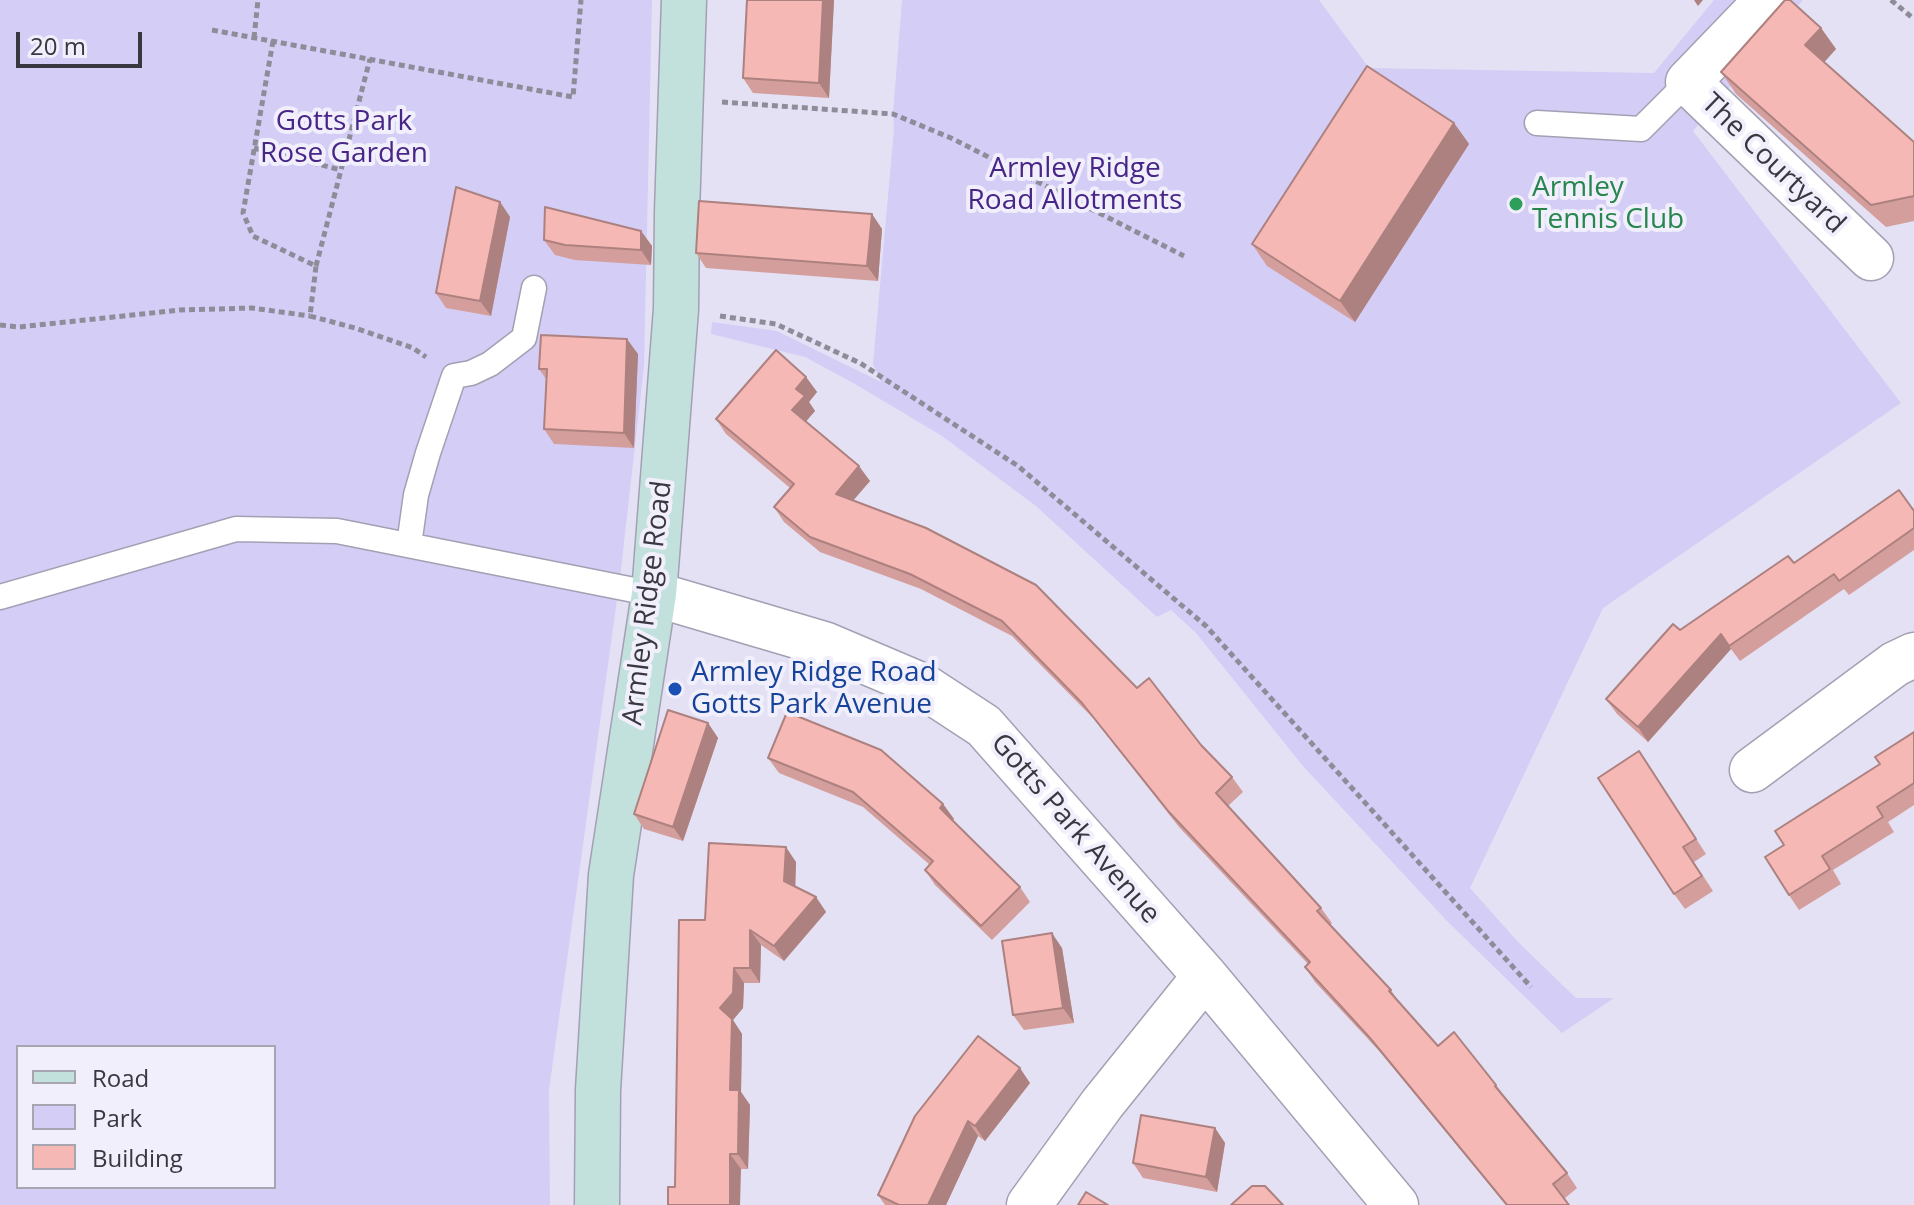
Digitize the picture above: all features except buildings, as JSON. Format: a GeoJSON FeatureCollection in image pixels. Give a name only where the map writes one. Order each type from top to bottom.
{"type":"FeatureCollection","features":[{"type":"Feature","properties":{"kind":"street","name":"Armley Ridge Road"},"geometry":{"type":"LineString","coordinates":[[597,1205],[598,1090],[611,875],[654,594],[676,309],[684,0]]}},
{"type":"Feature","properties":{"kind":"street","name":"The Courtyard"},"geometry":{"type":"LineString","coordinates":[[1767,0],[1688,82],[1871,258]]}},
{"type":"Feature","properties":{"kind":"street","name":"Gotts Park Avenue"},"geometry":{"type":"LineString","coordinates":[[654,594],[824,644],[923,686],[984,726],[1205,976],[1396,1205]]}},
{"type":"Feature","properties":{"kind":"street"},"geometry":{"type":"LineString","coordinates":[[1752,770],[1895,664],[1914,655]]}},
{"type":"Feature","properties":{"kind":"street"},"geometry":{"type":"LineString","coordinates":[[1029,1205],[1102,1104],[1205,976]]}},
{"type":"Feature","properties":{"kind":"lane"},"geometry":{"type":"LineString","coordinates":[[1537,123],[1641,129],[1688,82]]}},
{"type":"Feature","properties":{"kind":"lane"},"geometry":{"type":"LineString","coordinates":[[409,545],[416,495],[454,376],[471,373],[490,364],[524,338],[534,288]]}},
{"type":"Feature","properties":{"kind":"lane"},"geometry":{"type":"LineString","coordinates":[[0,597],[236,529],[337,531],[654,594]]}},
{"type":"Feature","properties":{"kind":"path"},"geometry":{"type":"LineString","coordinates":[[254,38],[258,0]]}},
{"type":"Feature","properties":{"kind":"path"},"geometry":{"type":"LineString","coordinates":[[212,30],[573,97],[581,0]]}},
{"type":"Feature","properties":{"kind":"path"},"geometry":{"type":"LineString","coordinates":[[1891,0],[1914,19]]}},
{"type":"Feature","properties":{"kind":"path"},"geometry":{"type":"LineString","coordinates":[[273,41],[243,213],[253,236],[316,266]]}},
{"type":"Feature","properties":{"kind":"path"},"geometry":{"type":"LineString","coordinates":[[310,316],[316,266],[370,59]]}},
{"type":"Feature","properties":{"kind":"path"},"geometry":{"type":"LineString","coordinates":[[680,100],[893,114],[951,138],[1184,256]]}},
{"type":"Feature","properties":{"kind":"path"},"geometry":{"type":"LineString","coordinates":[[254,148],[341,170]]}},
{"type":"Feature","properties":{"kind":"path"},"geometry":{"type":"LineString","coordinates":[[0,325],[19,327],[180,310],[252,308],[310,316],[355,328],[413,348],[454,376]]}},
{"type":"Feature","properties":{"kind":"path"},"geometry":{"type":"LineString","coordinates":[[676,309],[776,324],[860,363],[1018,466],[1206,626],[1531,987]]}},
{"type":"Feature","properties":{"kind":"green space","name":"Gotts Park Rose Garden"},"geometry":{"type":"Polygon","coordinates":[[[0,0],[652,0],[644,366],[620,578],[549,1090],[550,1205],[0,1205],[0,0]]]}},
{"type":"Feature","properties":{"kind":"green space","name":"Armley Ridge Road Allotments"},"geometry":{"type":"Polygon","coordinates":[[[902,0],[1319,0],[1369,68],[1654,73],[1714,0],[1803,0],[1693,131],[1901,403],[1603,608],[1470,888],[1518,942],[1576,998],[1614,998],[1562,1033],[1447,921],[1303,766],[1196,633],[1171,610],[1157,617],[1036,506],[942,436],[805,357],[711,334],[712,322],[777,331],[881,382],[873,364],[902,0]]]}},
{"type":"Feature","properties":{"kind":"place","name":"Armley Tennis Club"},"geometry":{"type":"Point","coordinates":[1516,204]}},
{"type":"Feature","properties":{"kind":"place","name":"Armley Ridge Road Gotts Park Avenue"},"geometry":{"type":"Point","coordinates":[675,689]}}]}
